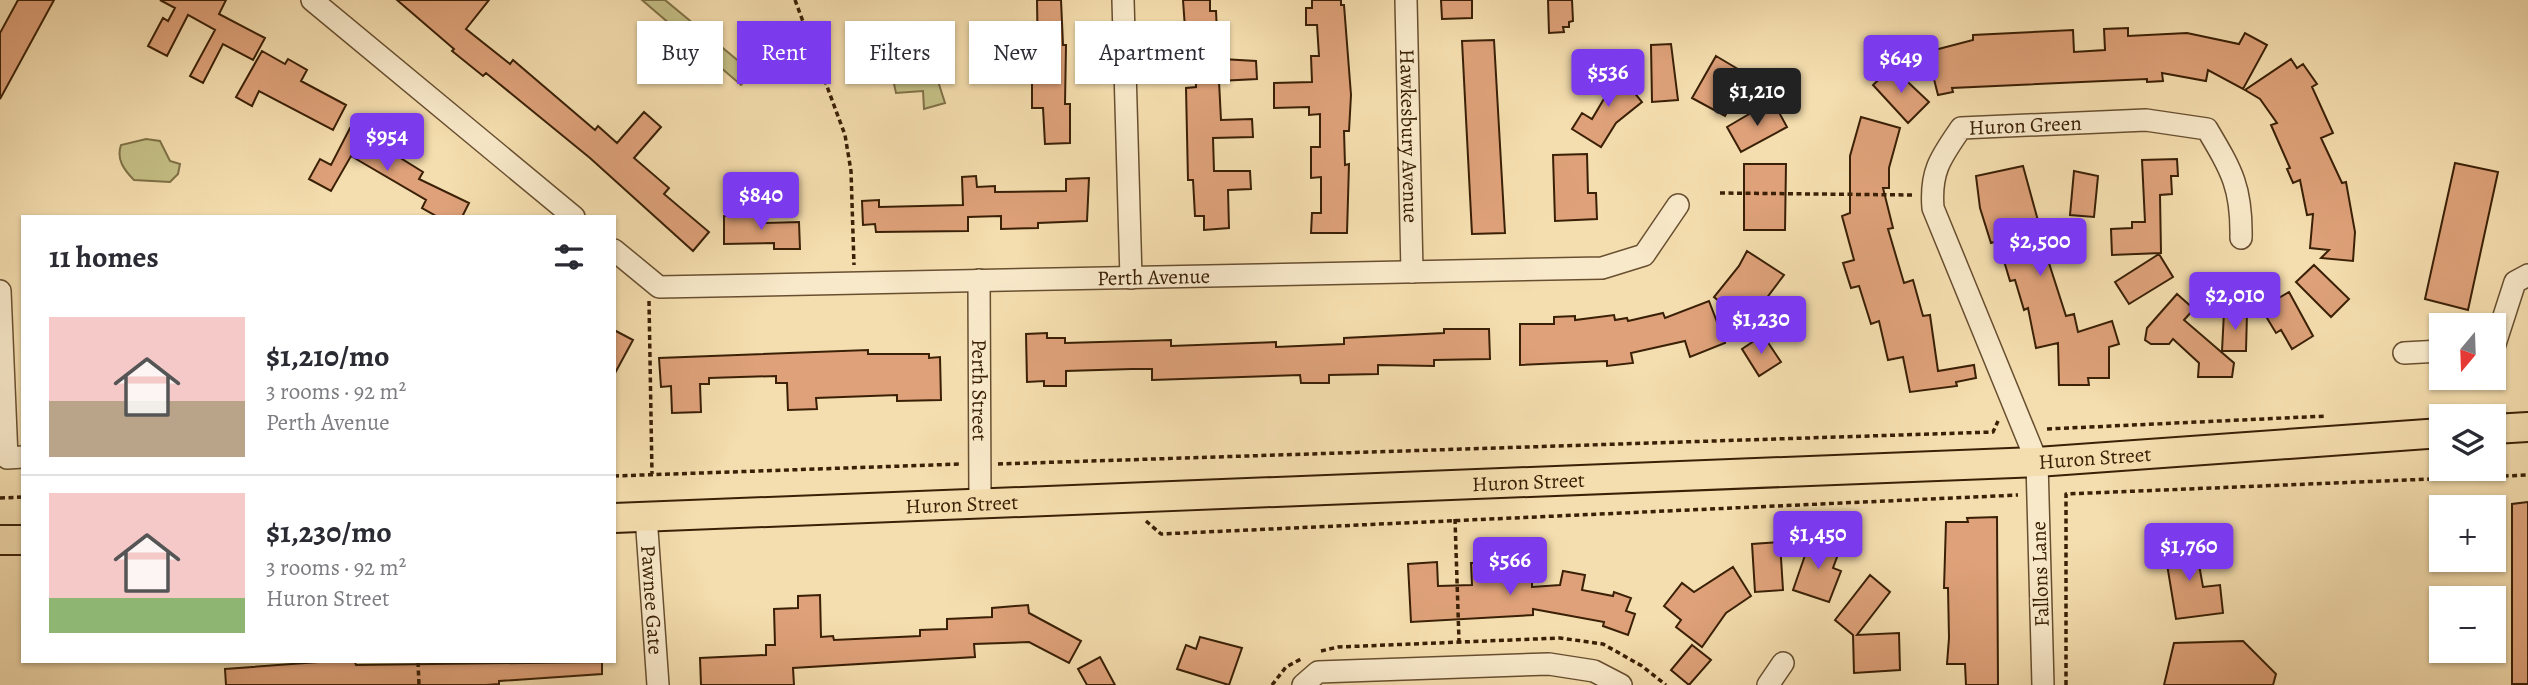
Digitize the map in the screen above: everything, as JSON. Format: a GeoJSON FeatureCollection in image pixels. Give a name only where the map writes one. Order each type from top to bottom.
{"type":"FeatureCollection","features":[{"type":"Feature","properties":{"kind":"main road","name":"Huron Street"},"geometry":{"type":"LineString","coordinates":[[616,517],[2036,462],[2429,422]]}},
{"type":"Feature","properties":{"kind":"main road"},"geometry":{"type":"LineString","coordinates":[[2506,422],[2528,427]]}},
{"type":"Feature","properties":{"kind":"main road"},"geometry":{"type":"LineString","coordinates":[[0,540],[21,540]]}},
{"type":"Feature","properties":{"kind":"street"},"geometry":{"type":"LineString","coordinates":[[312,0],[572,215]]}},
{"type":"Feature","properties":{"kind":"street"},"geometry":{"type":"LineString","coordinates":[[1123,0],[1131,278]]}},
{"type":"Feature","properties":{"kind":"street","name":"Hawkesbury Avenue"},"geometry":{"type":"LineString","coordinates":[[1406,0],[1412,272]]}},
{"type":"Feature","properties":{"kind":"street","name":"Huron Green"},"geometry":{"type":"LineString","coordinates":[[2036,462],[1933,208],[1931,183],[1939,160],[1961,128],[2146,120],[2207,129],[2232,171],[2242,203],[2241,238]]}},
{"type":"Feature","properties":{"kind":"street","name":"Perth Avenue"},"geometry":{"type":"LineString","coordinates":[[616,252],[659,287],[1602,268],[1644,255],[1678,205]]}},
{"type":"Feature","properties":{"kind":"street"},"geometry":{"type":"LineString","coordinates":[[2505,313],[2515,282],[2528,275]]}},
{"type":"Feature","properties":{"kind":"street","name":"Perth Street"},"geometry":{"type":"LineString","coordinates":[[979,280],[980,502]]}},
{"type":"Feature","properties":{"kind":"street"},"geometry":{"type":"LineString","coordinates":[[0,291],[7,458],[21,457]]}},
{"type":"Feature","properties":{"kind":"street"},"geometry":{"type":"LineString","coordinates":[[2404,353],[2429,352]]}},
{"type":"Feature","properties":{"kind":"street","name":"Fallons Lane"},"geometry":{"type":"LineString","coordinates":[[2036,462],[2043,685]]}},
{"type":"Feature","properties":{"kind":"street","name":"Pawnee Gate"},"geometry":{"type":"LineString","coordinates":[[646,516],[658,685]]}},
{"type":"Feature","properties":{"kind":"street"},"geometry":{"type":"LineString","coordinates":[[1768,685],[1783,663]]}},
{"type":"Feature","properties":{"kind":"street"},"geometry":{"type":"LineString","coordinates":[[1303,685],[1318,672],[1549,664],[1594,671],[1621,685]]}},
{"type":"Feature","properties":{"kind":"path"},"geometry":{"type":"LineString","coordinates":[[794,0],[845,135],[850,171],[854,282]]}},
{"type":"Feature","properties":{"kind":"path"},"geometry":{"type":"LineString","coordinates":[[1720,193],[1914,195],[1914,204]]}},
{"type":"Feature","properties":{"kind":"path"},"geometry":{"type":"LineString","coordinates":[[649,291],[652,474]]}},
{"type":"Feature","properties":{"kind":"path"},"geometry":{"type":"LineString","coordinates":[[997,464],[1993,432],[2002,415]]}},
{"type":"Feature","properties":{"kind":"path"},"geometry":{"type":"LineString","coordinates":[[2047,429],[2336,415]]}},
{"type":"Feature","properties":{"kind":"path"},"geometry":{"type":"LineString","coordinates":[[616,475],[967,464]]}},
{"type":"Feature","properties":{"kind":"path"},"geometry":{"type":"LineString","coordinates":[[2066,685],[2066,494],[2528,475]]}},
{"type":"Feature","properties":{"kind":"path"},"geometry":{"type":"LineString","coordinates":[[1144,520],[1161,534],[2019,495],[2020,506]]}},
{"type":"Feature","properties":{"kind":"path"},"geometry":{"type":"LineString","coordinates":[[0,498],[21,497]]}},
{"type":"Feature","properties":{"kind":"path"},"geometry":{"type":"LineString","coordinates":[[1455,519],[1458,641]]}},
{"type":"Feature","properties":{"kind":"path"},"geometry":{"type":"LineString","coordinates":[[418,663],[419,685]]}},
{"type":"Feature","properties":{"kind":"shaded area"},"geometry":{"type":"Polygon","coordinates":[[[642,0],[665,0],[690,21],[666,21],[642,0]]]}},
{"type":"Feature","properties":{"kind":"shaded area"},"geometry":{"type":"Polygon","coordinates":[[[723,48],[737,60],[737,82],[723,70],[723,48]]]}},
{"type":"Feature","properties":{"kind":"shaded area"},"geometry":{"type":"Polygon","coordinates":[[[894,84],[939,84],[945,103],[924,109],[923,91],[896,93],[894,84]]]}},
{"type":"Feature","properties":{"kind":"shaded area"},"geometry":{"type":"Polygon","coordinates":[[[146,139],[160,141],[170,161],[180,164],[178,174],[170,182],[134,180],[124,168],[120,160],[121,145],[146,139]]]}},
{"type":"Feature","properties":{"kind":"building"},"geometry":{"type":"Polygon","coordinates":[[[18,0],[54,0],[0,99],[0,33],[18,0]]]}},
{"type":"Feature","properties":{"kind":"building"},"geometry":{"type":"Polygon","coordinates":[[[160,0],[226,0],[219,14],[265,38],[253,60],[223,44],[203,83],[190,76],[215,30],[188,15],[167,56],[148,46],[163,18],[168,21],[175,8],[160,0]]]}},
{"type":"Feature","properties":{"kind":"building"},"geometry":{"type":"Polygon","coordinates":[[[397,0],[489,0],[466,29],[510,64],[513,60],[595,130],[598,126],[617,143],[644,112],[661,127],[634,158],[669,188],[664,194],[709,232],[693,251],[590,158],[486,73],[483,76],[452,51],[454,49],[397,0]]]}},
{"type":"Feature","properties":{"kind":"building"},"geometry":{"type":"Polygon","coordinates":[[[1037,0],[1061,0],[1063,45],[1066,45],[1065,104],[1070,104],[1070,143],[1045,144],[1043,108],[1032,108],[1032,84],[1061,84],[1061,21],[1037,21],[1037,0]]]}},
{"type":"Feature","properties":{"kind":"building"},"geometry":{"type":"Polygon","coordinates":[[[1183,0],[1210,0],[1210,11],[1216,11],[1216,21],[1184,21],[1183,0]]]}},
{"type":"Feature","properties":{"kind":"building"},"geometry":{"type":"Polygon","coordinates":[[[1312,0],[1341,0],[1341,5],[1344,5],[1351,95],[1349,131],[1344,131],[1345,165],[1349,164],[1347,233],[1311,233],[1312,213],[1321,213],[1321,177],[1311,178],[1311,147],[1320,147],[1320,114],[1309,115],[1309,107],[1274,108],[1274,83],[1312,82],[1311,56],[1319,56],[1317,25],[1306,25],[1306,8],[1312,8],[1312,0]]]}},
{"type":"Feature","properties":{"kind":"building"},"geometry":{"type":"Polygon","coordinates":[[[1441,0],[1472,0],[1472,18],[1442,19],[1441,0]]]}},
{"type":"Feature","properties":{"kind":"building"},"geometry":{"type":"Polygon","coordinates":[[[1548,0],[1572,0],[1573,21],[1569,22],[1569,27],[1563,27],[1564,32],[1549,33],[1548,0]]]}},
{"type":"Feature","properties":{"kind":"building"},"geometry":{"type":"Polygon","coordinates":[[[2128,28],[2128,36],[2187,33],[2239,44],[2245,33],[2267,45],[2243,89],[2208,70],[2206,81],[2162,73],[2163,81],[2147,82],[2147,79],[1952,88],[1953,92],[1938,95],[1927,52],[1973,40],[1973,35],[2073,30],[2074,52],[2105,50],[2104,29],[2128,28]]]}},
{"type":"Feature","properties":{"kind":"building"},"geometry":{"type":"Polygon","coordinates":[[[1494,40],[1505,233],[1472,234],[1462,41],[1494,40]]]}},
{"type":"Feature","properties":{"kind":"building"},"geometry":{"type":"Polygon","coordinates":[[[1671,44],[1678,100],[1652,102],[1651,45],[1671,44]]]}},
{"type":"Feature","properties":{"kind":"building"},"geometry":{"type":"Polygon","coordinates":[[[262,51],[285,64],[288,59],[307,70],[301,81],[346,105],[333,130],[259,91],[252,106],[236,97],[262,51]]]}},
{"type":"Feature","properties":{"kind":"building"},"geometry":{"type":"Polygon","coordinates":[[[1716,56],[1748,75],[1725,116],[1692,98],[1716,56]]]}},
{"type":"Feature","properties":{"kind":"building"},"geometry":{"type":"Polygon","coordinates":[[[1230,59],[1256,61],[1257,79],[1230,80],[1230,59]]]}},
{"type":"Feature","properties":{"kind":"building"},"geometry":{"type":"Polygon","coordinates":[[[2291,59],[2297,68],[2303,64],[2317,84],[2312,87],[2333,133],[2321,138],[2342,183],[2346,182],[2355,232],[2353,261],[2321,258],[2329,250],[2310,248],[2313,214],[2307,215],[2300,180],[2293,183],[2287,169],[2290,168],[2271,125],[2277,123],[2260,99],[2245,90],[2291,59]]]}},
{"type":"Feature","properties":{"kind":"building"},"geometry":{"type":"Polygon","coordinates":[[[1892,67],[1929,102],[1908,123],[1873,85],[1892,67]]]}},
{"type":"Feature","properties":{"kind":"building"},"geometry":{"type":"Polygon","coordinates":[[[1616,70],[1642,102],[1616,123],[1601,147],[1572,129],[1582,113],[1592,119],[1605,97],[1596,85],[1616,70]]]}},
{"type":"Feature","properties":{"kind":"building"},"geometry":{"type":"Polygon","coordinates":[[[1196,84],[1219,84],[1221,120],[1252,119],[1253,137],[1213,138],[1214,171],[1250,171],[1251,189],[1228,190],[1229,228],[1204,230],[1204,216],[1195,216],[1193,180],[1188,180],[1186,88],[1196,87],[1196,84]]]}},
{"type":"Feature","properties":{"kind":"building"},"geometry":{"type":"Polygon","coordinates":[[[1775,105],[1787,127],[1741,152],[1727,127],[1756,110],[1759,114],[1775,105]]]}},
{"type":"Feature","properties":{"kind":"building"},"geometry":{"type":"Polygon","coordinates":[[[1861,117],[1900,128],[1889,168],[1889,188],[1883,188],[1893,228],[1888,229],[1904,283],[1913,280],[1923,316],[1930,315],[1938,371],[1974,365],[1976,378],[1956,382],[1957,386],[1910,392],[1903,357],[1888,360],[1879,321],[1871,324],[1859,286],[1851,288],[1843,263],[1854,260],[1842,216],[1850,213],[1850,156],[1861,117]]]}},
{"type":"Feature","properties":{"kind":"building"},"geometry":{"type":"Polygon","coordinates":[[[350,128],[365,135],[367,130],[386,140],[383,147],[423,172],[419,179],[469,203],[463,215],[434,215],[422,208],[426,200],[351,156],[331,191],[309,179],[320,159],[331,165],[350,128]]]}},
{"type":"Feature","properties":{"kind":"building"},"geometry":{"type":"Polygon","coordinates":[[[1587,154],[1588,193],[1596,193],[1597,219],[1555,221],[1553,155],[1587,154]]]}},
{"type":"Feature","properties":{"kind":"building"},"geometry":{"type":"Polygon","coordinates":[[[2177,159],[2178,176],[2171,176],[2172,194],[2160,195],[2161,253],[2112,255],[2111,229],[2132,228],[2132,222],[2145,222],[2142,160],[2177,159]]]}},
{"type":"Feature","properties":{"kind":"building"},"geometry":{"type":"Polygon","coordinates":[[[2455,163],[2498,172],[2468,310],[2425,299],[2455,163]]]}},
{"type":"Feature","properties":{"kind":"building"},"geometry":{"type":"Polygon","coordinates":[[[1744,164],[1786,164],[1785,230],[1744,230],[1744,164]]]}},
{"type":"Feature","properties":{"kind":"building"},"geometry":{"type":"Polygon","coordinates":[[[2023,166],[2040,228],[2038,229],[2066,316],[2074,314],[2078,332],[2112,321],[2119,344],[2109,347],[2109,378],[2088,378],[2089,385],[2059,385],[2058,343],[2036,348],[2028,308],[2024,310],[2015,280],[2010,281],[1998,241],[1991,243],[1980,208],[1976,176],[2023,166]]]}},
{"type":"Feature","properties":{"kind":"building"},"geometry":{"type":"Polygon","coordinates":[[[2074,171],[2098,176],[2094,217],[2070,215],[2074,171]]]}},
{"type":"Feature","properties":{"kind":"building"},"geometry":{"type":"Polygon","coordinates":[[[976,176],[977,187],[995,186],[995,192],[1066,191],[1066,179],[1089,178],[1087,221],[1038,223],[1038,228],[1001,229],[1001,216],[968,217],[968,231],[876,232],[875,224],[863,225],[862,201],[879,200],[879,207],[963,205],[962,177],[976,176]]]}},
{"type":"Feature","properties":{"kind":"building"},"geometry":{"type":"Polygon","coordinates":[[[724,216],[765,216],[765,223],[799,222],[800,249],[774,249],[774,243],[724,244],[724,216]]]}},
{"type":"Feature","properties":{"kind":"building"},"geometry":{"type":"Polygon","coordinates":[[[1747,251],[1784,275],[1747,324],[1714,297],[1739,266],[1747,251]]]}},
{"type":"Feature","properties":{"kind":"building"},"geometry":{"type":"Polygon","coordinates":[[[2159,254],[2173,277],[2129,304],[2115,282],[2159,254]]]}},
{"type":"Feature","properties":{"kind":"building"},"geometry":{"type":"Polygon","coordinates":[[[2314,265],[2349,299],[2331,317],[2296,282],[2314,265]]]}},
{"type":"Feature","properties":{"kind":"building"},"geometry":{"type":"Polygon","coordinates":[[[2289,292],[2313,336],[2292,349],[2281,330],[2276,333],[2261,308],[2289,292]]]}},
{"type":"Feature","properties":{"kind":"building"},"geometry":{"type":"Polygon","coordinates":[[[2177,294],[2194,309],[2184,320],[2234,363],[2232,377],[2198,377],[2199,363],[2173,339],[2169,344],[2151,344],[2145,340],[2147,328],[2177,294]]]}},
{"type":"Feature","properties":{"kind":"building"},"geometry":{"type":"Polygon","coordinates":[[[1709,301],[1725,343],[1690,357],[1685,341],[1631,353],[1633,363],[1607,366],[1607,361],[1520,365],[1520,324],[1554,324],[1554,317],[1575,316],[1575,320],[1614,315],[1615,320],[1627,318],[1628,321],[1663,313],[1665,318],[1709,301]]]}},
{"type":"Feature","properties":{"kind":"building"},"geometry":{"type":"Polygon","coordinates":[[[2224,312],[2247,313],[2246,351],[2222,351],[2224,312]]]}},
{"type":"Feature","properties":{"kind":"building"},"geometry":{"type":"Polygon","coordinates":[[[1444,329],[1489,329],[1490,359],[1434,360],[1434,366],[1378,365],[1378,374],[1329,375],[1329,383],[1301,383],[1300,375],[1152,380],[1152,369],[1066,371],[1066,386],[1044,386],[1044,381],[1027,382],[1026,334],[1047,333],[1047,338],[1065,338],[1065,343],[1171,340],[1171,346],[1276,342],[1276,347],[1344,344],[1344,338],[1444,333],[1444,329]]]}},
{"type":"Feature","properties":{"kind":"building"},"geometry":{"type":"Polygon","coordinates":[[[616,331],[633,340],[616,371],[616,331]]]}},
{"type":"Feature","properties":{"kind":"building"},"geometry":{"type":"Polygon","coordinates":[[[1763,335],[1781,362],[1759,376],[1742,349],[1763,335]]]}},
{"type":"Feature","properties":{"kind":"building"},"geometry":{"type":"Polygon","coordinates":[[[868,350],[868,354],[929,354],[929,358],[940,357],[941,400],[897,401],[897,395],[816,398],[817,409],[788,410],[787,383],[776,383],[776,376],[709,378],[709,384],[700,384],[701,412],[672,413],[671,386],[661,387],[659,358],[868,350]]]}},
{"type":"Feature","properties":{"kind":"building"},"geometry":{"type":"Polygon","coordinates":[[[2528,502],[2528,684],[2512,684],[2512,504],[2528,502]]]}},
{"type":"Feature","properties":{"kind":"building"},"geometry":{"type":"Polygon","coordinates":[[[1997,517],[1998,685],[1966,685],[1965,664],[1947,664],[1948,588],[1944,588],[1946,522],[1968,522],[1967,518],[1997,517]]]}},
{"type":"Feature","properties":{"kind":"building"},"geometry":{"type":"Polygon","coordinates":[[[2185,536],[2189,560],[2198,559],[2203,587],[2220,585],[2223,613],[2176,619],[2163,540],[2185,536]]]}},
{"type":"Feature","properties":{"kind":"building"},"geometry":{"type":"Polygon","coordinates":[[[1811,538],[1840,549],[1833,568],[1841,571],[1829,602],[1793,590],[1811,538]]]}},
{"type":"Feature","properties":{"kind":"building"},"geometry":{"type":"Polygon","coordinates":[[[1780,542],[1783,590],[1755,592],[1752,544],[1780,542]]]}},
{"type":"Feature","properties":{"kind":"building"},"geometry":{"type":"Polygon","coordinates":[[[1437,562],[1438,586],[1472,585],[1471,563],[1503,562],[1503,571],[1532,570],[1532,587],[1560,585],[1563,571],[1585,575],[1582,590],[1613,596],[1614,592],[1631,598],[1626,611],[1635,614],[1628,635],[1603,626],[1604,622],[1533,609],[1533,615],[1411,622],[1408,564],[1437,562]]]}},
{"type":"Feature","properties":{"kind":"building"},"geometry":{"type":"Polygon","coordinates":[[[1733,567],[1751,596],[1726,613],[1702,647],[1676,627],[1681,620],[1664,606],[1682,583],[1694,592],[1733,567]]]}},
{"type":"Feature","properties":{"kind":"building"},"geometry":{"type":"Polygon","coordinates":[[[1870,575],[1890,592],[1857,635],[1899,633],[1900,670],[1854,673],[1853,635],[1835,620],[1870,575]]]}},
{"type":"Feature","properties":{"kind":"building"},"geometry":{"type":"Polygon","coordinates":[[[820,595],[821,637],[833,636],[834,640],[920,636],[920,630],[947,629],[947,619],[992,617],[992,608],[1028,605],[1029,613],[1081,641],[1069,663],[1029,642],[974,644],[975,657],[793,668],[794,685],[701,685],[700,658],[766,655],[766,645],[775,645],[774,609],[798,608],[798,596],[820,595]]]}},
{"type":"Feature","properties":{"kind":"building"},"geometry":{"type":"Polygon","coordinates":[[[1200,637],[1242,648],[1229,685],[1177,669],[1186,645],[1196,649],[1200,637]]]}},
{"type":"Feature","properties":{"kind":"building"},"geometry":{"type":"Polygon","coordinates":[[[2243,641],[2276,674],[2273,685],[2164,685],[2174,643],[2243,641]]]}},
{"type":"Feature","properties":{"kind":"building"},"geometry":{"type":"Polygon","coordinates":[[[1692,645],[1711,660],[1689,685],[1671,670],[1692,645]]]}},
{"type":"Feature","properties":{"kind":"building"},"geometry":{"type":"Polygon","coordinates":[[[1100,657],[1115,685],[1087,685],[1078,669],[1100,657]]]}},
{"type":"Feature","properties":{"kind":"building"},"geometry":{"type":"Polygon","coordinates":[[[306,663],[602,663],[602,674],[499,681],[499,684],[486,685],[226,685],[225,669],[306,663]]]}}]}
